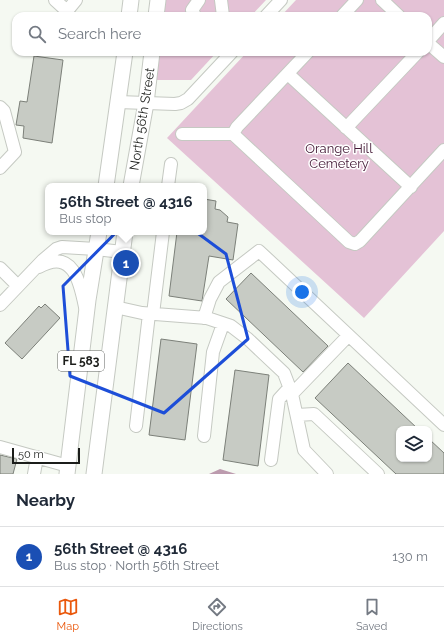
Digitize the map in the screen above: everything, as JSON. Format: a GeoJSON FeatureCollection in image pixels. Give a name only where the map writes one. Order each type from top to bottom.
{"type":"FeatureCollection","features":[{"type":"Feature","properties":{"kind":"main road"},"geometry":{"type":"LineString","coordinates":[[130,12],[131,0]]}},
{"type":"Feature","properties":{"kind":"main road"},"geometry":{"type":"LineString","coordinates":[[156,12],[158,0]]}},
{"type":"Feature","properties":{"kind":"main road","name":"North 56th Street"},"geometry":{"type":"LineString","coordinates":[[106,183],[124,56]]}},
{"type":"Feature","properties":{"kind":"main road","name":"North 56th Street"},"geometry":{"type":"LineString","coordinates":[[132,183],[146,103],[152,56]]}},
{"type":"Feature","properties":{"kind":"main road","name":"FL 583"},"geometry":{"type":"LineString","coordinates":[[68,470],[86,315],[98,235]]}},
{"type":"Feature","properties":{"kind":"main road","name":"FL 583"},"geometry":{"type":"LineString","coordinates":[[94,474],[125,235]]}},
{"type":"Feature","properties":{"kind":"street"},"geometry":{"type":"LineString","coordinates":[[55,0],[67,11],[76,0]]}},
{"type":"Feature","properties":{"kind":"street"},"geometry":{"type":"LineString","coordinates":[[193,12],[192,10],[199,0]]}},
{"type":"Feature","properties":{"kind":"street"},"geometry":{"type":"LineString","coordinates":[[221,0],[222,12]]}},
{"type":"Feature","properties":{"kind":"street"},"geometry":{"type":"LineString","coordinates":[[270,12],[281,0]]}},
{"type":"Feature","properties":{"kind":"street"},"geometry":{"type":"LineString","coordinates":[[346,12],[357,0]]}},
{"type":"Feature","properties":{"kind":"street"},"geometry":{"type":"LineString","coordinates":[[382,0],[395,12]]}},
{"type":"Feature","properties":{"kind":"street"},"geometry":{"type":"LineString","coordinates":[[432,37],[444,23]]}},
{"type":"Feature","properties":{"kind":"street"},"geometry":{"type":"LineString","coordinates":[[432,46],[444,57]]}},
{"type":"Feature","properties":{"kind":"street"},"geometry":{"type":"LineString","coordinates":[[118,102],[182,103],[188,99],[228,56]]}},
{"type":"Feature","properties":{"kind":"street"},"geometry":{"type":"LineString","coordinates":[[233,134],[237,127],[304,56]]}},
{"type":"Feature","properties":{"kind":"street"},"geometry":{"type":"LineString","coordinates":[[346,128],[414,56]]}},
{"type":"Feature","properties":{"kind":"street"},"geometry":{"type":"LineString","coordinates":[[288,74],[411,186]]}},
{"type":"Feature","properties":{"kind":"street"},"geometry":{"type":"LineString","coordinates":[[0,107],[4,111],[15,152],[0,168]]}},
{"type":"Feature","properties":{"kind":"street"},"geometry":{"type":"LineString","coordinates":[[182,134],[233,134],[349,242],[355,244],[360,241],[444,150]]}},
{"type":"Feature","properties":{"kind":"street"},"geometry":{"type":"LineString","coordinates":[[168,183],[171,164]]}},
{"type":"Feature","properties":{"kind":"street"},"geometry":{"type":"LineString","coordinates":[[136,426],[163,235]]}},
{"type":"Feature","properties":{"kind":"street"},"geometry":{"type":"LineString","coordinates":[[0,305],[56,249],[96,249],[122,252]]}},
{"type":"Feature","properties":{"kind":"street"},"geometry":{"type":"LineString","coordinates":[[204,318],[210,299],[219,282],[259,251],[444,425]]}},
{"type":"Feature","properties":{"kind":"street"},"geometry":{"type":"LineString","coordinates":[[33,271],[44,264],[53,261],[60,262],[72,268],[81,288],[86,315]]}},
{"type":"Feature","properties":{"kind":"street"},"geometry":{"type":"LineString","coordinates":[[0,268],[18,286]]}},
{"type":"Feature","properties":{"kind":"street"},"geometry":{"type":"LineString","coordinates":[[115,307],[151,314],[204,318],[231,326],[248,339],[284,373],[291,390],[304,450],[327,474]]}},
{"type":"Feature","properties":{"kind":"street"},"geometry":{"type":"LineString","coordinates":[[204,436],[214,352],[223,324]]}},
{"type":"Feature","properties":{"kind":"street"},"geometry":{"type":"LineString","coordinates":[[271,460],[279,399],[291,390],[348,336]]}},
{"type":"Feature","properties":{"kind":"street"},"geometry":{"type":"LineString","coordinates":[[297,415],[314,414],[378,474]]}},
{"type":"Feature","properties":{"kind":"street"},"geometry":{"type":"LineString","coordinates":[[0,447],[37,458],[68,470]]}},
{"type":"Feature","properties":{"kind":"street"},"geometry":{"type":"LineString","coordinates":[[34,474],[37,458]]}},
{"type":"Feature","properties":{"kind":"highlighted area"},"geometry":{"type":"Polygon","coordinates":[[[150,198],[226,254],[248,339],[164,413],[70,376],[63,286],[150,198]]]}},
{"type":"Feature","properties":{"kind":"green space"},"geometry":{"type":"Polygon","coordinates":[[[164,0],[266,0],[255,12],[162,12],[164,0]]]}},
{"type":"Feature","properties":{"kind":"green space","name":"Orange Hill Cemetery"},"geometry":{"type":"Polygon","coordinates":[[[296,0],[444,0],[444,231],[364,318],[167,138],[243,56],[432,56],[432,12],[285,12],[296,0]]]}},
{"type":"Feature","properties":{"kind":"green space"},"geometry":{"type":"Polygon","coordinates":[[[157,56],[213,56],[191,80],[154,80],[157,56]]]}},
{"type":"Feature","properties":{"kind":"shaded area"},"geometry":{"type":"Polygon","coordinates":[[[220,469],[236,474],[209,474],[220,469]]]}},
{"type":"Feature","properties":{"kind":"building"},"geometry":{"type":"Polygon","coordinates":[[[34,56],[63,60],[52,143],[23,138],[24,126],[16,125],[20,101],[27,102],[34,56]]]}},
{"type":"Feature","properties":{"kind":"building"},"geometry":{"type":"Polygon","coordinates":[[[207,200],[216,201],[215,209],[220,210],[228,217],[227,222],[238,224],[233,260],[209,256],[202,301],[169,296],[177,235],[207,235],[207,200]]]}},
{"type":"Feature","properties":{"kind":"building"},"geometry":{"type":"Polygon","coordinates":[[[251,273],[328,346],[303,372],[226,299],[251,273]]]}},
{"type":"Feature","properties":{"kind":"building"},"geometry":{"type":"Polygon","coordinates":[[[45,304],[60,318],[22,359],[5,343],[39,306],[41,308],[45,304]]]}},
{"type":"Feature","properties":{"kind":"building"},"geometry":{"type":"Polygon","coordinates":[[[161,339],[197,344],[185,440],[149,435],[161,339]]]}},
{"type":"Feature","properties":{"kind":"building"},"geometry":{"type":"Polygon","coordinates":[[[348,363],[415,426],[396,426],[396,462],[432,462],[432,442],[444,453],[444,474],[396,474],[315,398],[348,363]]]}},
{"type":"Feature","properties":{"kind":"building"},"geometry":{"type":"Polygon","coordinates":[[[235,370],[269,375],[258,466],[223,460],[235,370]]]}},
{"type":"Feature","properties":{"kind":"building"},"geometry":{"type":"Polygon","coordinates":[[[0,455],[17,459],[13,474],[0,474],[0,455]]]}},
{"type":"Feature","properties":{"kind":"place","name":"56th Street @ 4316"},"geometry":{"type":"Point","coordinates":[126,263]}}]}
